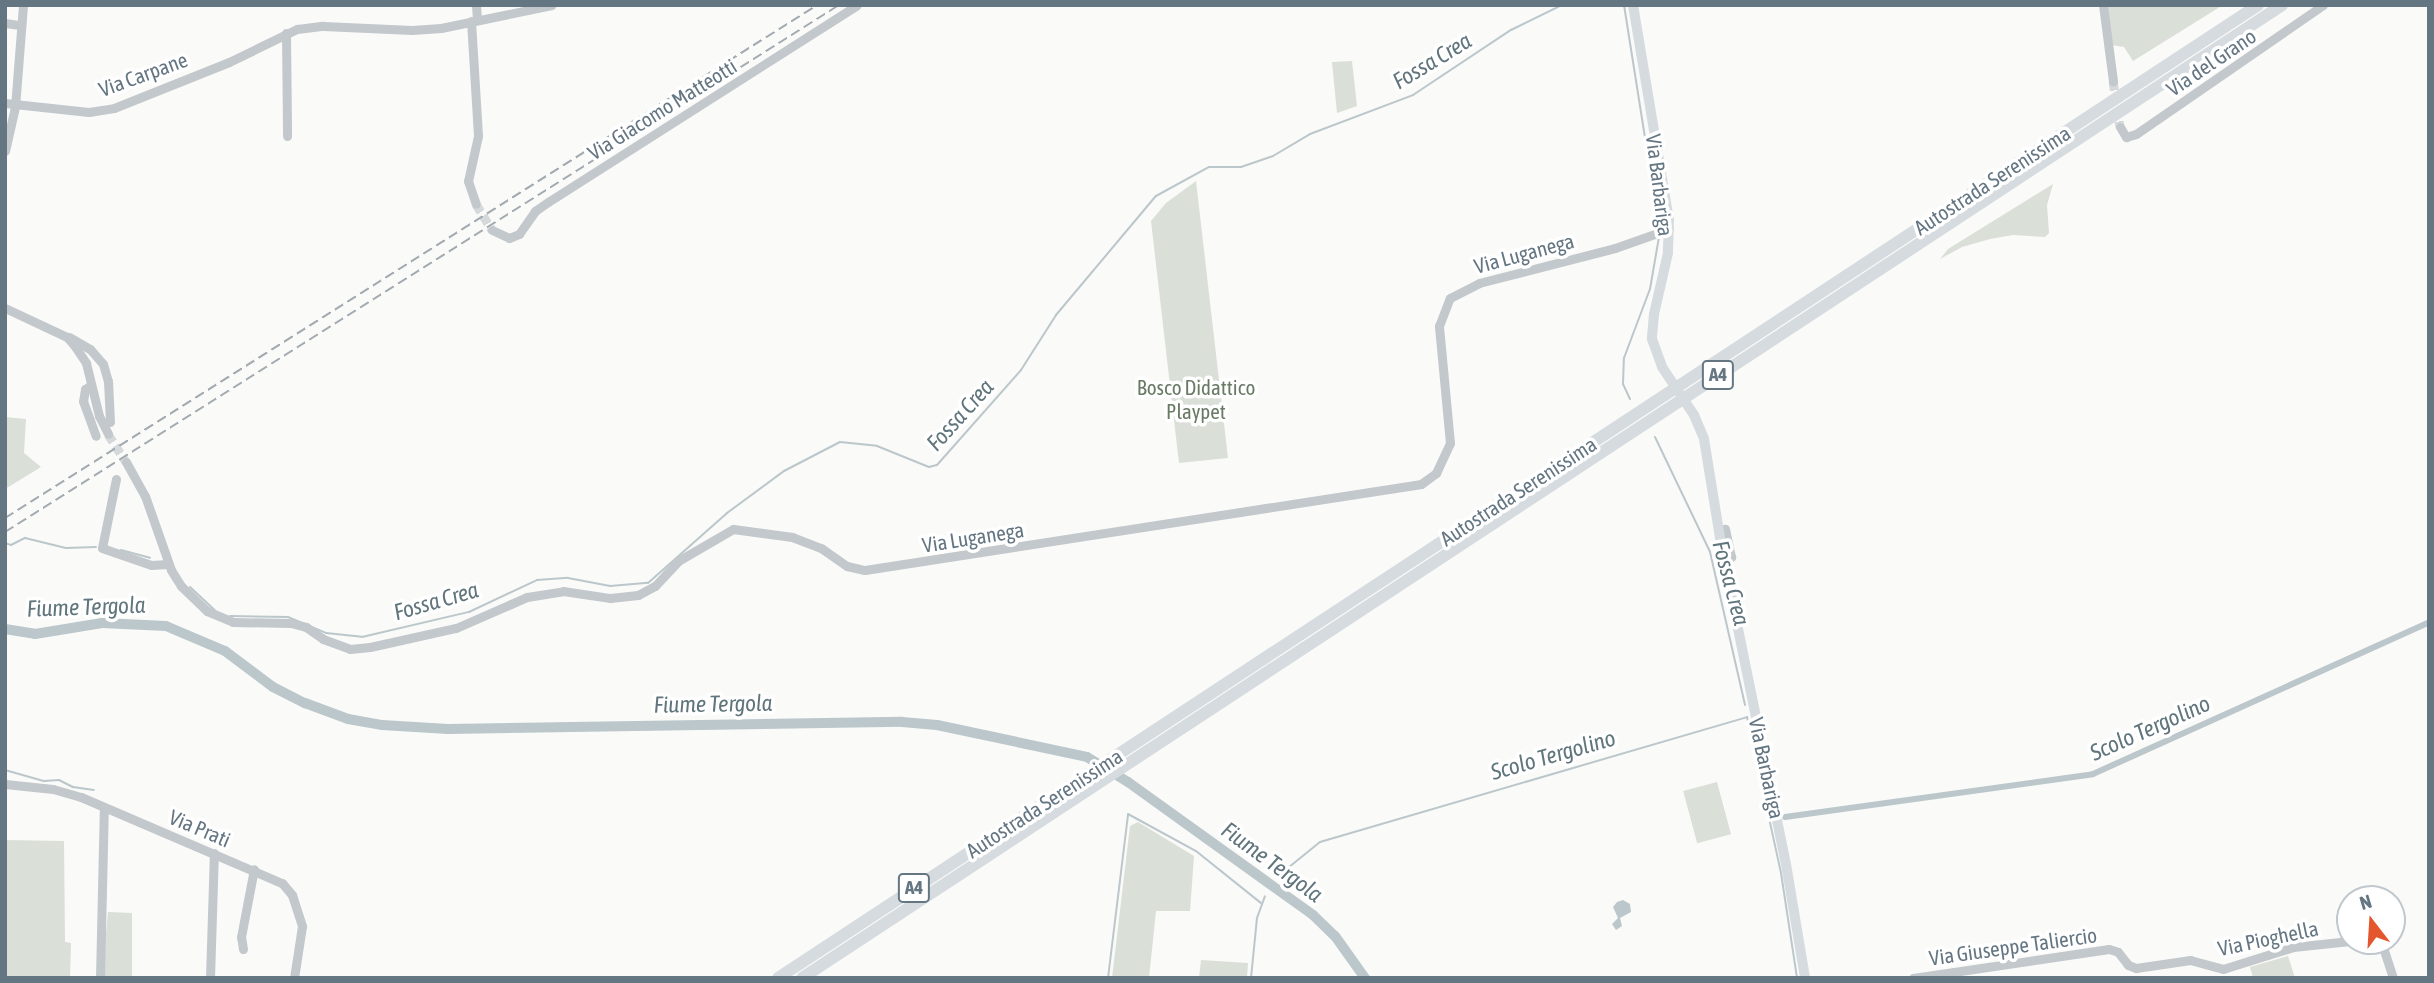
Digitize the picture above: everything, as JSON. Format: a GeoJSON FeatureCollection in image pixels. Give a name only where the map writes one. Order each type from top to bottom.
{"type":"FeatureCollection","features":[{"type":"Feature","properties":{"kind":"highway","name":"Autostrada Serenissima"},"geometry":{"type":"LineString","coordinates":[[778,978],[2258,5]]}},
{"type":"Feature","properties":{"kind":"highway","name":"Autostrada Serenissima"},"geometry":{"type":"LineString","coordinates":[[802,978],[2282,5]]}},
{"type":"Feature","properties":{"kind":"main road","name":"Via Barbariga"},"geometry":{"type":"LineString","coordinates":[[1633,5],[1669,229],[1667,262],[1652,326],[1653,347],[1662,367],[1694,415],[1704,439],[1724,560],[1786,864],[1805,978]]}},
{"type":"Feature","properties":{"kind":"street"},"geometry":{"type":"LineString","coordinates":[[5,151],[23,5]]}},
{"type":"Feature","properties":{"kind":"street"},"geometry":{"type":"LineString","coordinates":[[476,5],[474,20],[478,136],[468,181],[476,204]]}},
{"type":"Feature","properties":{"kind":"street","name":"Via Carpane"},"geometry":{"type":"LineString","coordinates":[[10,103],[89,112],[114,108],[229,62],[286,33],[323,26],[412,30],[552,5]]}},
{"type":"Feature","properties":{"kind":"street","name":"Via Giacomo Matteotti"},"geometry":{"type":"LineString","coordinates":[[492,230],[509,238],[519,234],[535,211],[548,202],[857,5]]}},
{"type":"Feature","properties":{"kind":"street"},"geometry":{"type":"LineString","coordinates":[[2104,5],[2113,81]]}},
{"type":"Feature","properties":{"kind":"street","name":"Via del Grano"},"geometry":{"type":"LineString","coordinates":[[2120,127],[2126,137],[2136,134],[2323,5]]}},
{"type":"Feature","properties":{"kind":"street"},"geometry":{"type":"LineString","coordinates":[[5,23],[20,25]]}},
{"type":"Feature","properties":{"kind":"street"},"geometry":{"type":"LineString","coordinates":[[286,33],[287,136]]}},
{"type":"Feature","properties":{"kind":"street","name":"Via Luganega"},"geometry":{"type":"LineString","coordinates":[[126,461],[145,495],[168,564],[188,594],[220,618],[239,622],[291,622],[306,627],[323,639],[350,649],[456,628],[539,595],[564,590],[610,598],[638,595],[655,586],[678,561],[733,528],[792,537],[821,548],[846,566],[878,569],[1421,484],[1436,473],[1450,443],[1439,326],[1450,298],[1467,286],[1615,248],[1669,229]]}},
{"type":"Feature","properties":{"kind":"street"},"geometry":{"type":"LineString","coordinates":[[5,308],[67,337],[106,373],[110,422]]}},
{"type":"Feature","properties":{"kind":"street"},"geometry":{"type":"LineString","coordinates":[[85,351],[99,415],[108,434]]}},
{"type":"Feature","properties":{"kind":"street"},"geometry":{"type":"LineString","coordinates":[[91,385],[85,389],[83,401],[96,436]]}},
{"type":"Feature","properties":{"kind":"street"},"geometry":{"type":"LineString","coordinates":[[116,479],[102,548],[152,565],[168,564]]}},
{"type":"Feature","properties":{"kind":"street","name":"Via Barbariga"},"geometry":{"type":"LineString","coordinates":[[1724,560],[1731,557],[1726,530]]}},
{"type":"Feature","properties":{"kind":"street","name":"Via Prati"},"geometry":{"type":"LineString","coordinates":[[5,784],[64,791],[282,883],[297,905],[302,926],[294,978]]}},
{"type":"Feature","properties":{"kind":"street"},"geometry":{"type":"LineString","coordinates":[[100,978],[104,807]]}},
{"type":"Feature","properties":{"kind":"street"},"geometry":{"type":"LineString","coordinates":[[210,978],[214,853]]}},
{"type":"Feature","properties":{"kind":"street"},"geometry":{"type":"LineString","coordinates":[[243,949],[241,937],[254,869]]}},
{"type":"Feature","properties":{"kind":"street","name":"Via Pioghella"},"geometry":{"type":"LineString","coordinates":[[2118,952],[2128,965],[2136,968],[2190,960],[2217,970],[2293,947],[2336,942]]}},
{"type":"Feature","properties":{"kind":"street","name":"Via Giuseppe Taliercio"},"geometry":{"type":"LineString","coordinates":[[1913,978],[2109,949],[2118,952]]}},
{"type":"Feature","properties":{"kind":"street"},"geometry":{"type":"LineString","coordinates":[[2386,955],[2393,978]]}},
{"type":"Feature","properties":{"kind":"green space"},"geometry":{"type":"Polygon","coordinates":[[[2107,5],[2223,5],[2133,61],[2124,47],[2111,45],[2107,5]]]}},
{"type":"Feature","properties":{"kind":"green space"},"geometry":{"type":"Polygon","coordinates":[[[1352,61],[1357,106],[1337,113],[1332,62],[1352,61]]]}},
{"type":"Feature","properties":{"kind":"green space","name":"Bosco Didattico Playpet"},"geometry":{"type":"Polygon","coordinates":[[[1196,181],[1228,458],[1179,463],[1151,221],[1166,203],[1196,181]]]}},
{"type":"Feature","properties":{"kind":"green space"},"geometry":{"type":"Polygon","coordinates":[[[2053,184],[2047,205],[2049,233],[2045,237],[2013,235],[1990,239],[1962,247],[1940,259],[1948,249],[2053,184]]]}},
{"type":"Feature","properties":{"kind":"green space"},"geometry":{"type":"Polygon","coordinates":[[[5,417],[26,419],[24,453],[41,467],[5,489],[5,417]]]}},
{"type":"Feature","properties":{"kind":"green space"},"geometry":{"type":"Polygon","coordinates":[[[1717,782],[1731,834],[1697,843],[1683,791],[1717,782]]]}},
{"type":"Feature","properties":{"kind":"green space"},"geometry":{"type":"Polygon","coordinates":[[[1138,822],[1194,856],[1190,911],[1156,911],[1149,978],[1112,978],[1130,826],[1138,822]]]}},
{"type":"Feature","properties":{"kind":"green space"},"geometry":{"type":"Polygon","coordinates":[[[5,840],[64,841],[65,942],[71,943],[70,978],[5,978],[5,840]]]}},
{"type":"Feature","properties":{"kind":"green space"},"geometry":{"type":"Polygon","coordinates":[[[108,912],[132,913],[132,978],[102,978],[108,912]]]}},
{"type":"Feature","properties":{"kind":"green space"},"geometry":{"type":"Polygon","coordinates":[[[2288,956],[2295,978],[2253,978],[2250,967],[2288,956]]]}},
{"type":"Feature","properties":{"kind":"green space"},"geometry":{"type":"Polygon","coordinates":[[[1201,960],[1248,963],[1247,978],[1199,978],[1201,960]]]}},
{"type":"Feature","properties":{"kind":"shaded area"},"geometry":{"type":"Polygon","coordinates":[[[1623,900],[1630,904],[1631,912],[1620,918],[1622,926],[1616,930],[1612,924],[1618,918],[1613,907],[1623,900]]]}},
{"type":"Feature","properties":{"kind":"waterway","name":"Fossa Crea"},"geometry":{"type":"LineString","coordinates":[[230,616],[288,617],[326,633],[362,637],[469,612],[537,580],[568,578],[610,586],[648,583],[727,513],[784,471],[840,442],[877,446],[929,467],[937,465],[1021,370],[1056,315],[1156,196],[1209,167],[1241,167],[1273,156],[1310,134],[1413,95],[1511,30],[1562,5]]}},
{"type":"Feature","properties":{"kind":"waterway","name":"Fossa Crea"},"geometry":{"type":"LineString","coordinates":[[1624,5],[1659,225]]}},
{"type":"Feature","properties":{"kind":"waterway","name":"Fossa Crea"},"geometry":{"type":"LineString","coordinates":[[1630,399],[1623,384],[1624,358],[1650,289],[1659,237]]}},
{"type":"Feature","properties":{"kind":"waterway","name":"Fossa Crea"},"geometry":{"type":"LineString","coordinates":[[1655,437],[1710,552],[1745,705]]}},
{"type":"Feature","properties":{"kind":"waterway","name":"Fossa Crea"},"geometry":{"type":"LineString","coordinates":[[5,543],[11,545],[25,538],[66,548],[96,547]]}},
{"type":"Feature","properties":{"kind":"waterway","name":"Fossa Crea"},"geometry":{"type":"LineString","coordinates":[[121,550],[150,558]]}},
{"type":"Feature","properties":{"kind":"waterway","name":"Fossa Crea"},"geometry":{"type":"LineString","coordinates":[[190,587],[215,610]]}},
{"type":"Feature","properties":{"kind":"waterway","name":"Scolo Tergolino"},"geometry":{"type":"LineString","coordinates":[[1785,817],[2093,774],[2429,622]]}},
{"type":"Feature","properties":{"kind":"waterway","name":"Fiume Tergola"},"geometry":{"type":"LineString","coordinates":[[5,629],[35,634],[102,623],[166,626],[225,651],[273,687],[305,703],[348,719],[382,725],[448,729],[902,722],[937,725],[1087,757],[1128,782],[1313,915],[1335,936],[1365,978]]}},
{"type":"Feature","properties":{"kind":"waterway","name":"Scolo Tergolino"},"geometry":{"type":"LineString","coordinates":[[1278,876],[1320,842],[1747,717],[1781,873],[1797,978]]}},
{"type":"Feature","properties":{"kind":"waterway"},"geometry":{"type":"LineString","coordinates":[[5,770],[44,781],[59,780],[73,787],[94,790]]}},
{"type":"Feature","properties":{"kind":"waterway"},"geometry":{"type":"LineString","coordinates":[[1108,978],[1128,814],[1196,851],[1261,903]]}},
{"type":"Feature","properties":{"kind":"waterway"},"geometry":{"type":"LineString","coordinates":[[1251,978],[1257,918],[1265,896]]}},
{"type":"Feature","properties":{"kind":"tunnel"},"geometry":{"type":"LineString","coordinates":[[2113,81],[2120,127]]}},
{"type":"Feature","properties":{"kind":"tunnel"},"geometry":{"type":"LineString","coordinates":[[476,204],[492,230]]}},
{"type":"Feature","properties":{"kind":"tunnel"},"geometry":{"type":"LineString","coordinates":[[108,434],[126,462]]}},
{"type":"Feature","properties":{"kind":"railway"},"geometry":{"type":"LineString","coordinates":[[5,518],[817,5]]}},
{"type":"Feature","properties":{"kind":"railway"},"geometry":{"type":"LineString","coordinates":[[5,532],[839,5]]}}]}
